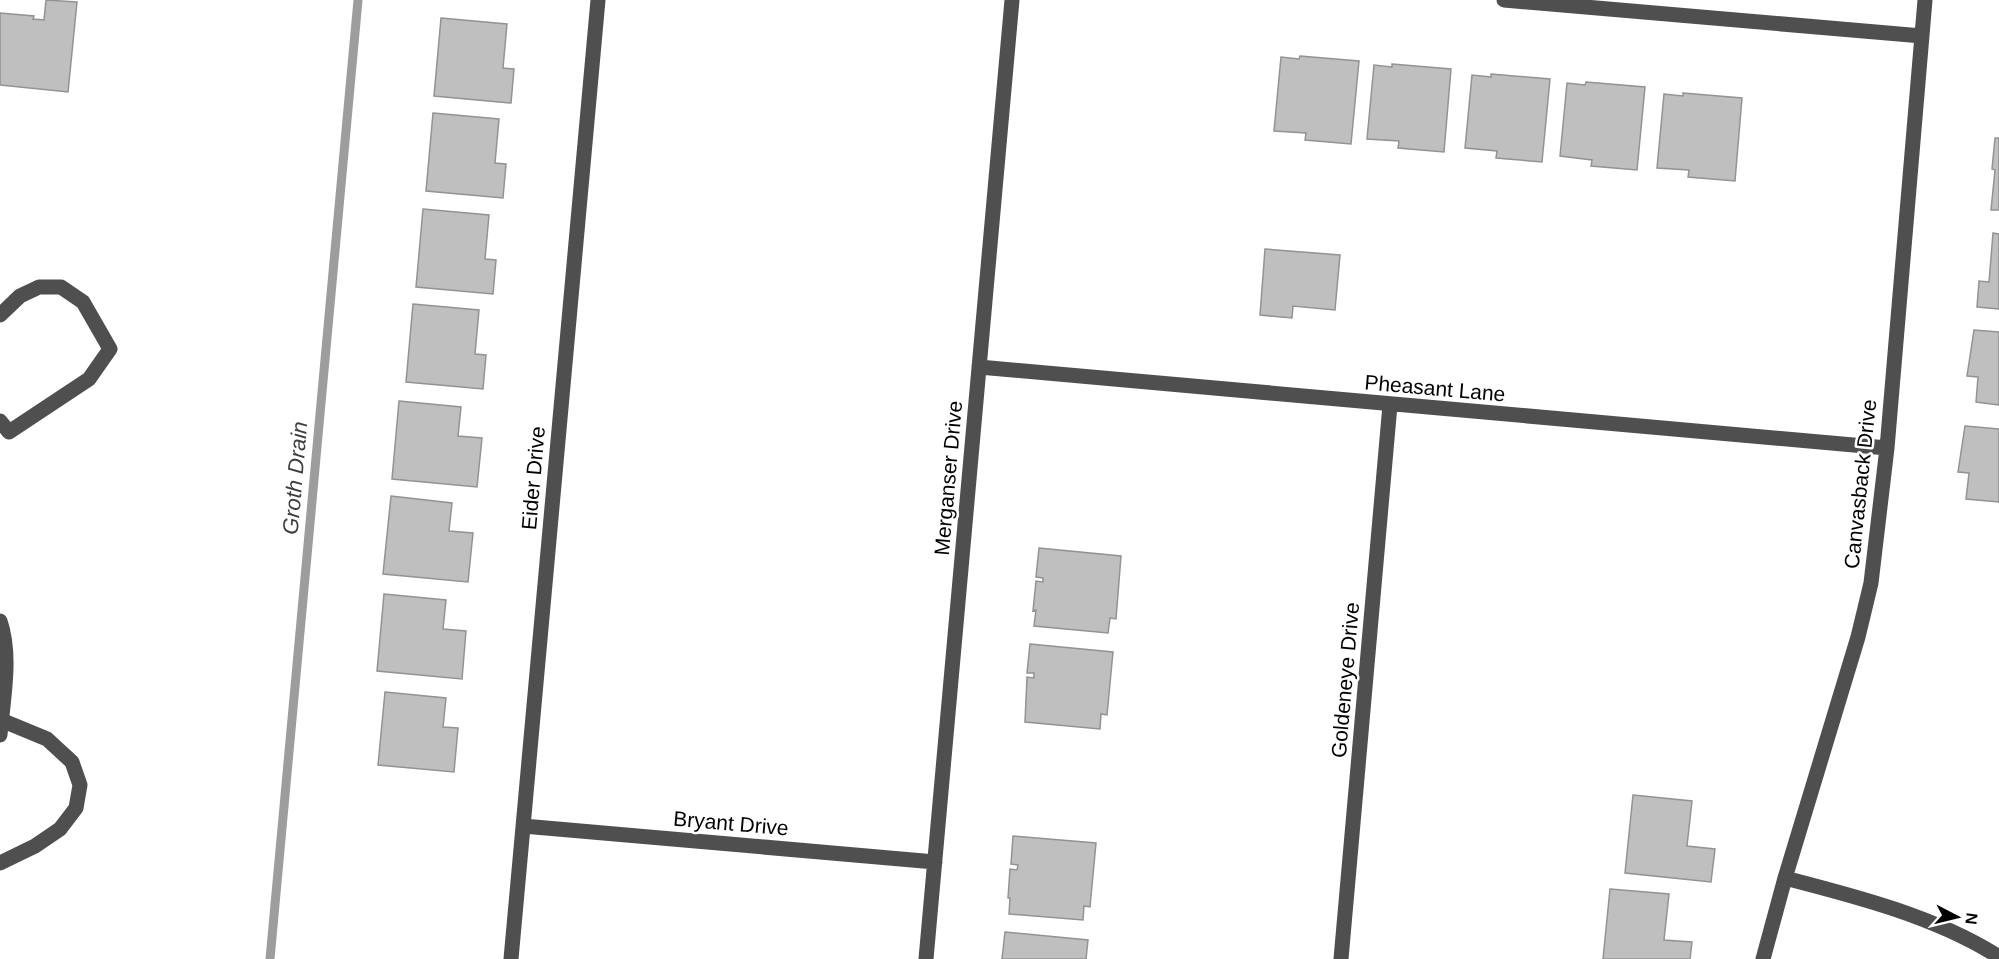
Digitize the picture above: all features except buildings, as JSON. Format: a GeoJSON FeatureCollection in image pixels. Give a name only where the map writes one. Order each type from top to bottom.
{"type":"FeatureCollection","features":[{"type":"Feature","properties":{"kind":"street","name":"Eider Drive"},"geometry":{"type":"LineString","coordinates":[[511,959],[598,0]]}},
{"type":"Feature","properties":{"kind":"street","name":"Merganser Drive"},"geometry":{"type":"LineString","coordinates":[[926,959],[1012,0]]}},
{"type":"Feature","properties":{"kind":"street"},"geometry":{"type":"LineString","coordinates":[[1504,0],[1922,36]]}},
{"type":"Feature","properties":{"kind":"street","name":"Canvasback Drive"},"geometry":{"type":"LineString","coordinates":[[1763,959],[1785,878],[1858,637],[1870,583],[1887,447],[1925,0]]}},
{"type":"Feature","properties":{"kind":"street"},"geometry":{"type":"LineString","coordinates":[[0,315],[20,296],[30,291],[39,287],[61,286],[83,302],[110,350],[89,379],[9,432],[0,421]]}},
{"type":"Feature","properties":{"kind":"street","name":"Pheasant Lane"},"geometry":{"type":"LineString","coordinates":[[979,367],[1887,447]]}},
{"type":"Feature","properties":{"kind":"street","name":"Goldeneye Drive"},"geometry":{"type":"LineString","coordinates":[[1341,959],[1390,405]]}},
{"type":"Feature","properties":{"kind":"street"},"geometry":{"type":"LineString","coordinates":[[0,621],[3,632],[5,674],[1,727],[47,739],[72,762],[80,785],[76,808],[60,829],[35,846],[0,863]]}},
{"type":"Feature","properties":{"kind":"street","name":"Bryant Drive"},"geometry":{"type":"LineString","coordinates":[[523,826],[935,862]]}},
{"type":"Feature","properties":{"kind":"street"},"geometry":{"type":"LineString","coordinates":[[1785,878],[1941,927],[1999,957]]}},
{"type":"Feature","properties":{"kind":"waterway","name":"Groth Drain"},"geometry":{"type":"LineString","coordinates":[[270,959],[358,0]]}}]}
